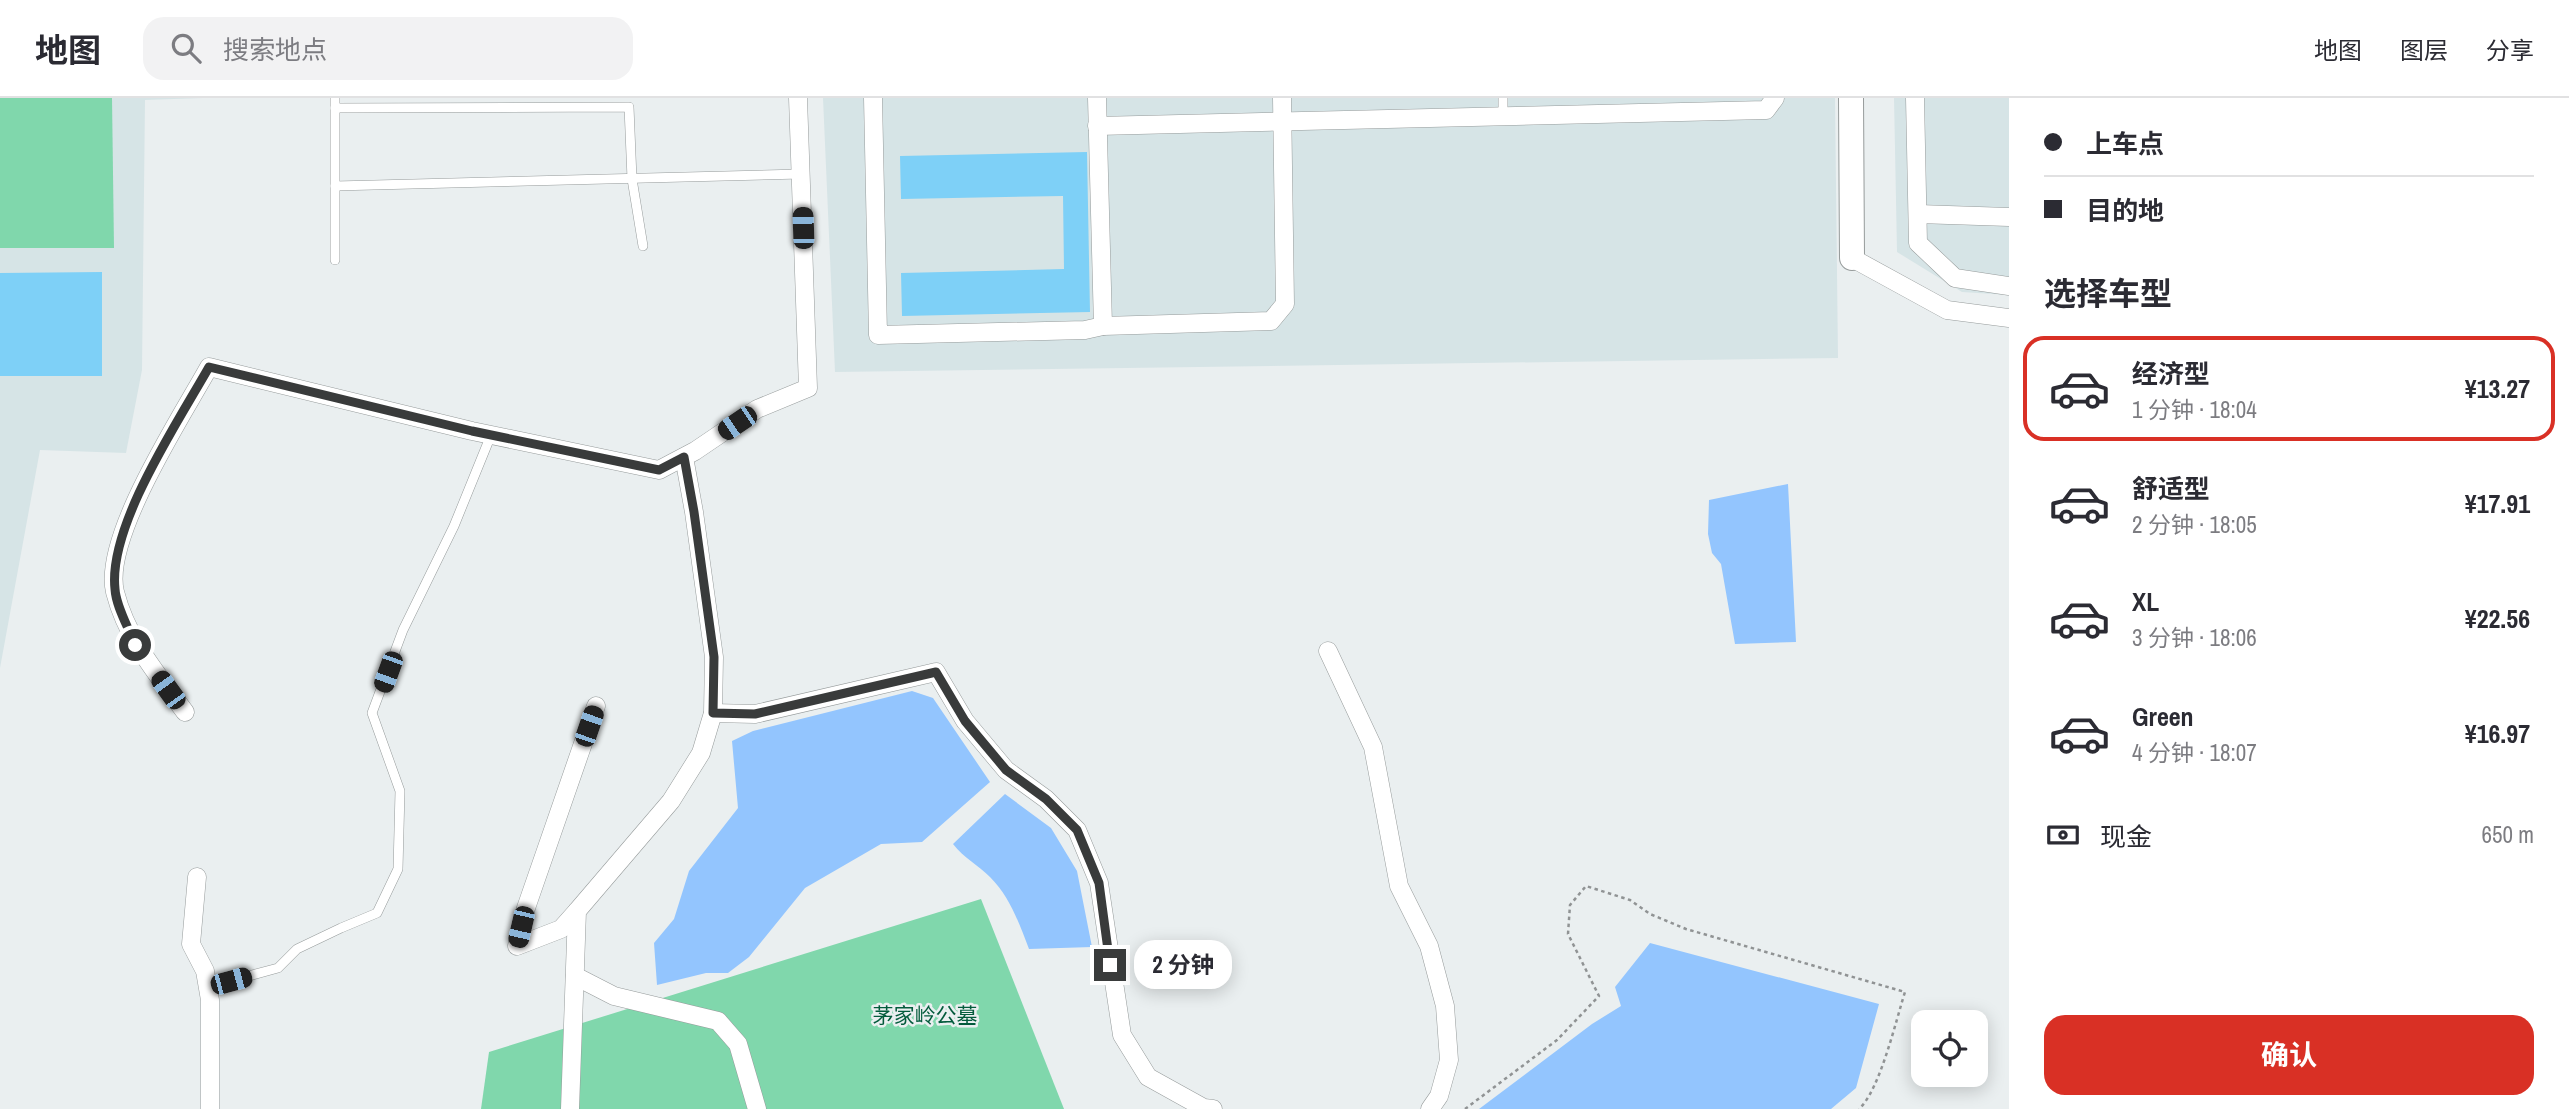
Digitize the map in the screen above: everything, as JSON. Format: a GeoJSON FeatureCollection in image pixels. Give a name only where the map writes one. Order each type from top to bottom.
{"type":"FeatureCollection","features":[{"type":"Feature","properties":{"kind":"street"},"geometry":{"type":"LineString","coordinates":[[185,712],[135,645],[114,590],[117,551],[131,510],[209,367],[491,435],[659,470],[684,457],[757,409],[808,388],[798,98]]}},
{"type":"Feature","properties":{"kind":"street"},"geometry":{"type":"LineString","coordinates":[[873,98],[878,335],[1085,330],[1103,327],[1271,321],[1285,304],[1282,98]]}},
{"type":"Feature","properties":{"kind":"street"},"geometry":{"type":"LineString","coordinates":[[1097,98],[1103,327]]}},
{"type":"Feature","properties":{"kind":"street"},"geometry":{"type":"LineString","coordinates":[[1097,126],[1766,110],[1774,98]]}},
{"type":"Feature","properties":{"kind":"street"},"geometry":{"type":"LineString","coordinates":[[1851,98],[1852,258],[1947,310],[2009,318]]}},
{"type":"Feature","properties":{"kind":"street"},"geometry":{"type":"LineString","coordinates":[[1916,98],[1918,243],[1955,278],[2009,286]]}},
{"type":"Feature","properties":{"kind":"street"},"geometry":{"type":"LineString","coordinates":[[1918,215],[2009,217]]}},
{"type":"Feature","properties":{"kind":"street"},"geometry":{"type":"LineString","coordinates":[[596,706],[526,908],[517,946],[561,929],[671,801],[701,753],[713,713],[714,657],[684,457]]}},
{"type":"Feature","properties":{"kind":"street"},"geometry":{"type":"LineString","coordinates":[[1328,651],[1373,747],[1399,886],[1429,946],[1445,1006],[1449,1060],[1439,1096],[1430,1109]]}},
{"type":"Feature","properties":{"kind":"street"},"geometry":{"type":"LineString","coordinates":[[713,713],[755,714],[936,672],[965,721],[1006,770],[1046,799],[1077,830],[1099,883],[1122,1035],[1148,1077],[1204,1108],[1213,1109]]}},
{"type":"Feature","properties":{"kind":"street"},"geometry":{"type":"LineString","coordinates":[[197,877],[191,944],[205,971],[210,1000],[210,1109]]}},
{"type":"Feature","properties":{"kind":"street"},"geometry":{"type":"LineString","coordinates":[[570,1109],[578,911]]}},
{"type":"Feature","properties":{"kind":"street"},"geometry":{"type":"LineString","coordinates":[[575,976],[614,996],[718,1021],[738,1044],[757,1109]]}},
{"type":"Feature","properties":{"kind":"lane"},"geometry":{"type":"LineString","coordinates":[[1503,98],[1503,117]]}},
{"type":"Feature","properties":{"kind":"lane"},"geometry":{"type":"LineString","coordinates":[[335,260],[335,103],[629,107],[632,179],[643,246]]}},
{"type":"Feature","properties":{"kind":"lane"},"geometry":{"type":"LineString","coordinates":[[335,186],[801,174]]}},
{"type":"Feature","properties":{"kind":"lane"},"geometry":{"type":"LineString","coordinates":[[208,988],[278,968],[297,949],[377,913],[398,869],[400,791],[372,713],[403,630],[454,526],[491,435]]}},
{"type":"Feature","properties":{"kind":"path"},"geometry":{"type":"LineString","coordinates":[[1465,1109],[1557,1040],[1599,996],[1568,934],[1570,905],[1586,886],[1630,901],[1650,914],[1686,929],[1905,992],[1877,1077],[1863,1105],[1858,1109]]}},
{"type":"Feature","properties":{"kind":"shaded area"},"geometry":{"type":"Polygon","coordinates":[[[0,98],[203,98],[145,100],[142,370],[126,453],[40,450],[0,668],[0,98]]]}},
{"type":"Feature","properties":{"kind":"shaded area"},"geometry":{"type":"Polygon","coordinates":[[[823,98],[1835,98],[1838,358],[835,372],[823,98]]]}},
{"type":"Feature","properties":{"kind":"shaded area"},"geometry":{"type":"Polygon","coordinates":[[[1894,98],[2009,98],[2009,295],[1962,292],[1897,252],[1894,98]]]}},
{"type":"Feature","properties":{"kind":"green space"},"geometry":{"type":"Polygon","coordinates":[[[0,98],[112,98],[114,248],[0,248],[0,98]]]}},
{"type":"Feature","properties":{"kind":"green space","name":"茅家岭公墓"},"geometry":{"type":"Polygon","coordinates":[[[981,899],[1064,1109],[481,1109],[489,1052],[981,899]]]}},
{"type":"Feature","properties":{"kind":"water"},"geometry":{"type":"Polygon","coordinates":[[[1788,484],[1796,642],[1735,644],[1721,564],[1712,553],[1708,534],[1709,500],[1788,484]]]}},
{"type":"Feature","properties":{"kind":"water"},"geometry":{"type":"Polygon","coordinates":[[[912,691],[933,698],[990,782],[922,842],[881,844],[805,888],[749,957],[728,973],[706,973],[657,985],[654,943],[674,919],[689,871],[738,808],[732,741],[753,731],[912,691]]]}},
{"type":"Feature","properties":{"kind":"water"},"geometry":{"type":"Polygon","coordinates":[[[1005,794],[1051,828],[1077,871],[1092,947],[1029,949],[1003,893],[990,877],[953,844],[1005,794]]]}},
{"type":"Feature","properties":{"kind":"water"},"geometry":{"type":"Polygon","coordinates":[[[1650,943],[1879,1004],[1856,1088],[1831,1109],[1479,1109],[1592,1024],[1621,1006],[1615,987],[1650,943]]]}},
{"type":"Feature","properties":{"kind":"building"},"geometry":{"type":"Polygon","coordinates":[[[1087,152],[1090,312],[902,316],[901,273],[1064,269],[1063,196],[901,199],[900,156],[1087,152]]]}},
{"type":"Feature","properties":{"kind":"building"},"geometry":{"type":"Polygon","coordinates":[[[102,272],[102,376],[0,376],[0,273],[102,272]]]}},
{"type":"Feature","properties":{"kind":"route"},"geometry":{"type":"LineString","coordinates":[[135,645],[114,590],[117,551],[131,510],[209,367],[472,431],[659,470],[684,457],[714,657],[713,713],[755,714],[936,672],[965,721],[1006,770],[1046,799],[1077,830],[1099,883],[1110,965]]}}]}
